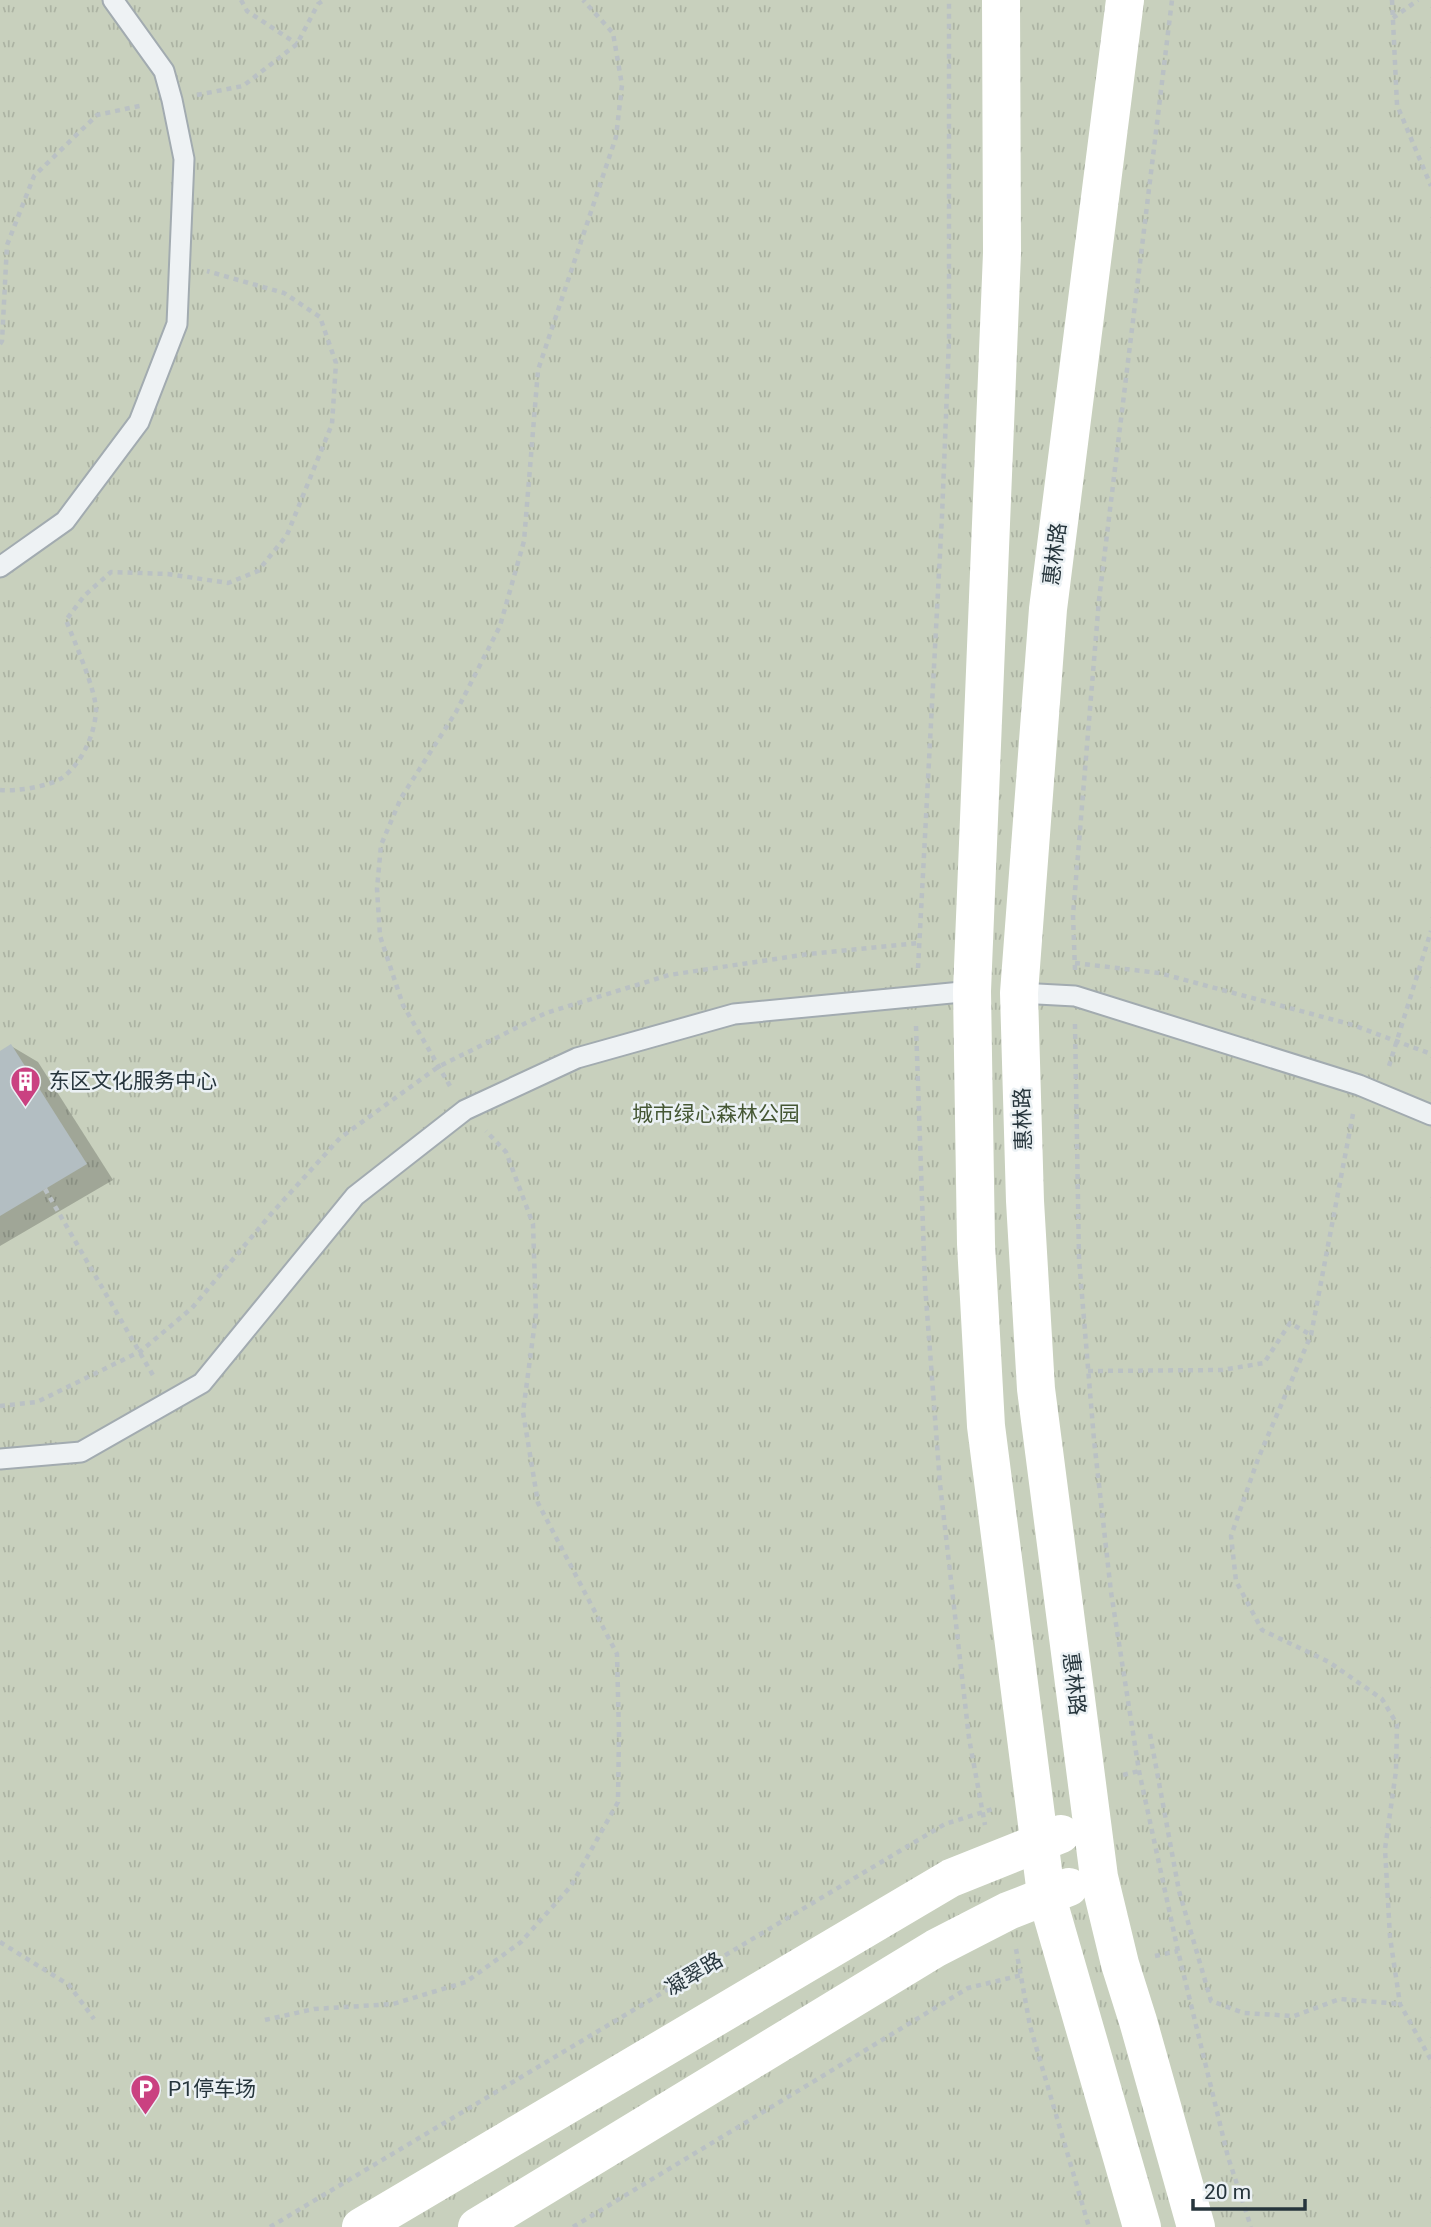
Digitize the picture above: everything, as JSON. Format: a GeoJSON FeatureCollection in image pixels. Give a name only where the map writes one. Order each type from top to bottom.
{"type":"FeatureCollection","features":[{"type":"Feature","properties":{"kind":"main road"},"geometry":{"type":"LineString","coordinates":[[1001,0],[1002,253],[972,991],[976,1244],[986,1426],[1046,1894],[1142,2227]]}},
{"type":"Feature","properties":{"kind":"main road","name":"惠林路"},"geometry":{"type":"LineString","coordinates":[[1125,0],[1048,609],[1019,993],[1025,1201],[1035,1389],[1099,1877],[1120,1964],[1196,2227]]}},
{"type":"Feature","properties":{"kind":"main road"},"geometry":{"type":"LineString","coordinates":[[361,2227],[951,1878],[1041,1843],[1090,1802]]}},
{"type":"Feature","properties":{"kind":"main road"},"geometry":{"type":"LineString","coordinates":[[477,2227],[936,1948],[1046,1894],[1099,1877]]}},
{"type":"Feature","properties":{"kind":"lane"},"geometry":{"type":"LineString","coordinates":[[0,567],[65,521],[139,422],[177,324],[184,159],[164,71],[113,0]]}},
{"type":"Feature","properties":{"kind":"lane"},"geometry":{"type":"LineString","coordinates":[[0,1459],[81,1452],[202,1383],[355,1196],[465,1110],[577,1058],[734,1014],[972,991]]}},
{"type":"Feature","properties":{"kind":"lane"},"geometry":{"type":"LineString","coordinates":[[1019,993],[1075,996],[1359,1085],[1431,1115]]}},
{"type":"Feature","properties":{"kind":"path"},"geometry":{"type":"LineString","coordinates":[[241,0],[247,11],[298,44]]}},
{"type":"Feature","properties":{"kind":"path"},"geometry":{"type":"LineString","coordinates":[[0,344],[7,245],[34,176],[97,115],[243,86],[298,44],[318,4],[324,0]]}},
{"type":"Feature","properties":{"kind":"path"},"geometry":{"type":"LineString","coordinates":[[1172,0],[1099,600],[1073,915],[1079,1259],[1111,1592],[1139,1771],[1178,1951],[1228,2157],[1251,2227]]}},
{"type":"Feature","properties":{"kind":"path"},"geometry":{"type":"LineString","coordinates":[[1392,0],[1397,105],[1431,186]]}},
{"type":"Feature","properties":{"kind":"path"},"geometry":{"type":"LineString","coordinates":[[1393,18],[1418,0]]}},
{"type":"Feature","properties":{"kind":"path"},"geometry":{"type":"LineString","coordinates":[[0,790],[14,792],[61,779],[85,753],[96,711],[85,667],[66,620],[85,595],[111,572],[168,574],[229,583],[258,570],[287,535],[332,424],[335,363],[320,317],[284,293],[180,262]]}},
{"type":"Feature","properties":{"kind":"path"},"geometry":{"type":"LineString","coordinates":[[1380,1094],[1431,931]]}},
{"type":"Feature","properties":{"kind":"path"},"geometry":{"type":"LineString","coordinates":[[1074,963],[1160,973],[1353,1025],[1431,1055]]}},
{"type":"Feature","properties":{"kind":"path"},"geometry":{"type":"LineString","coordinates":[[1359,1085],[1311,1335],[1258,1459],[1231,1536],[1236,1581],[1262,1630],[1329,1662],[1382,1699],[1397,1724],[1396,1771],[1385,1849],[1390,1937],[1400,2004],[1431,2060]]}},
{"type":"Feature","properties":{"kind":"path"},"geometry":{"type":"LineString","coordinates":[[45,1189],[141,1351],[167,1403]]}},
{"type":"Feature","properties":{"kind":"path"},"geometry":{"type":"LineString","coordinates":[[1088,1371],[1222,1370],[1264,1363],[1290,1323],[1311,1335]]}},
{"type":"Feature","properties":{"kind":"path"},"geometry":{"type":"LineString","coordinates":[[1150,1734],[1179,1891],[1211,2001],[1244,2013],[1294,2016],[1340,2000],[1400,2004]]}},
{"type":"Feature","properties":{"kind":"path"},"geometry":{"type":"LineString","coordinates":[[1090,1802],[1139,1771]]}},
{"type":"Feature","properties":{"kind":"path","name":"凝翠路"},"geometry":{"type":"LineString","coordinates":[[271,2227],[945,1824],[1035,1798]]}},
{"type":"Feature","properties":{"kind":"path"},"geometry":{"type":"LineString","coordinates":[[0,1942],[69,1984],[94,2019]]}},
{"type":"Feature","properties":{"kind":"path"},"geometry":{"type":"LineString","coordinates":[[1120,1964],[1178,1951]]}},
{"type":"Feature","properties":{"kind":"path"},"geometry":{"type":"LineString","coordinates":[[573,2227],[968,1988],[1021,1975],[1068,1968]]}},
{"type":"Feature","properties":{"kind":"green space","name":"城市绿心森林公园"},"geometry":{"type":"Polygon","coordinates":[[[0,0],[1431,0],[1431,2227],[0,2227],[0,0]]]}},
{"type":"Feature","properties":{"kind":"building","name":"东区文化服务中心"},"geometry":{"type":"Polygon","coordinates":[[[11,1044],[87,1164],[0,1216],[0,1051],[11,1044]]]}},
{"type":"Feature","properties":{"kind":"place","name":"东区文化服务中心"},"geometry":{"type":"Point","coordinates":[26,1108]}},
{"type":"Feature","properties":{"kind":"place","name":"P1停车场"},"geometry":{"type":"Point","coordinates":[145,2116]}}]}
